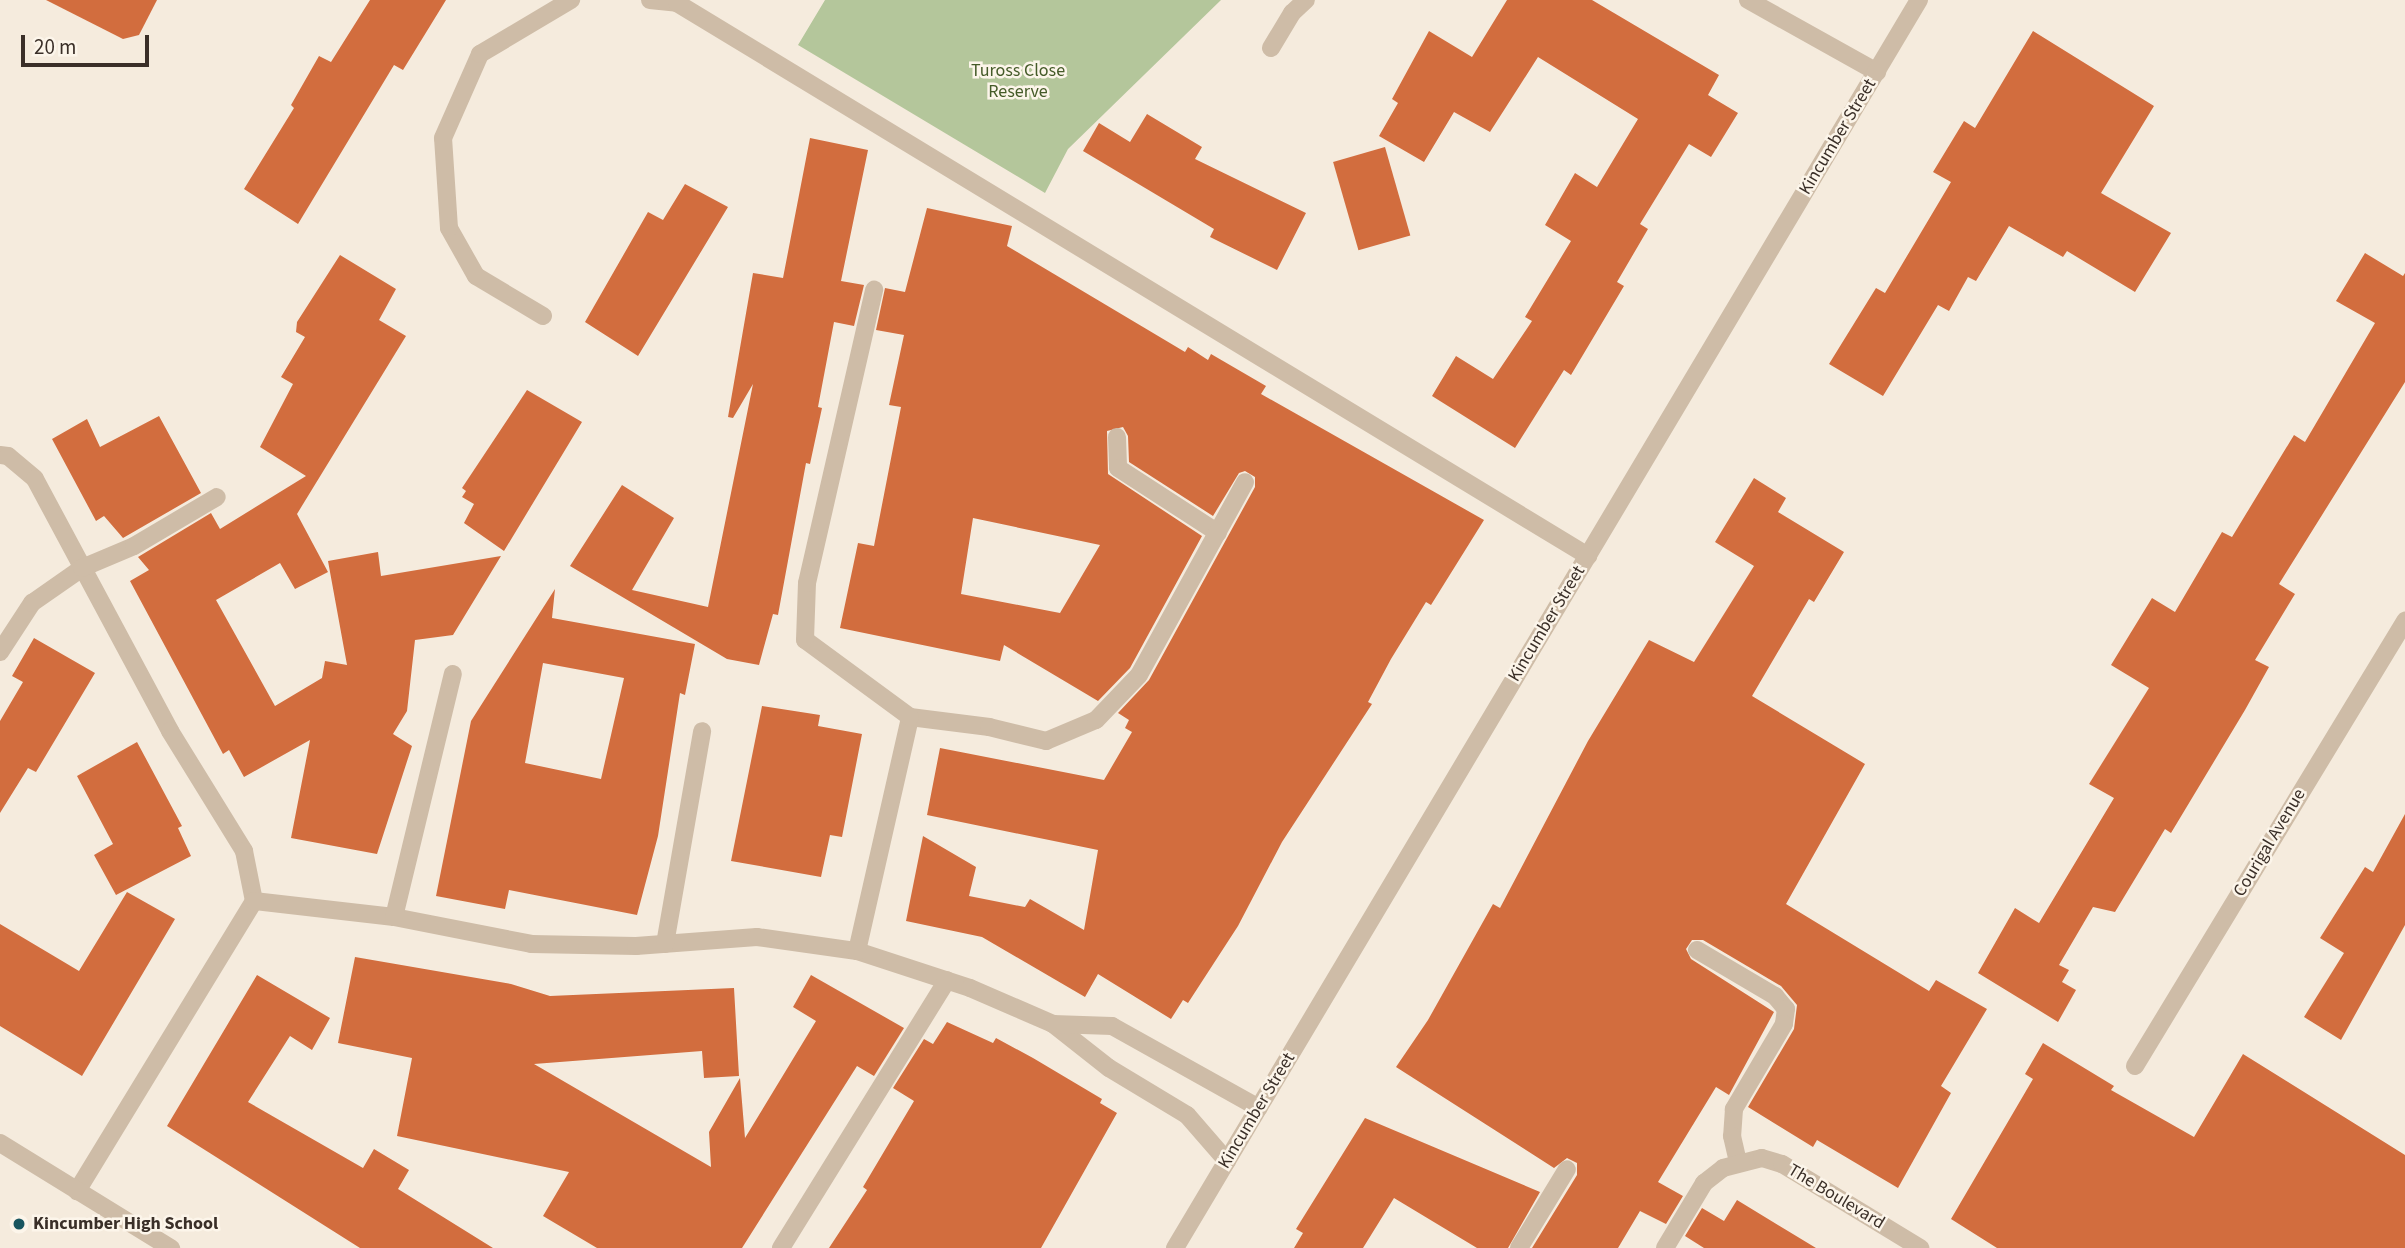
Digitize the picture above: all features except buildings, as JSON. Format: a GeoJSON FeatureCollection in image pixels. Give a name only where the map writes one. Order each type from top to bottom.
{"type":"FeatureCollection","features":[{"type":"Feature","properties":{"kind":"street"},"geometry":{"type":"LineString","coordinates":[[543,316],[476,276],[449,228],[443,138],[480,54],[571,0]]}},
{"type":"Feature","properties":{"kind":"street"},"geometry":{"type":"LineString","coordinates":[[650,0],[677,3],[1588,556]]}},
{"type":"Feature","properties":{"kind":"street"},"geometry":{"type":"LineString","coordinates":[[1271,48],[1292,13],[1306,0]]}},
{"type":"Feature","properties":{"kind":"street"},"geometry":{"type":"LineString","coordinates":[[1748,0],[1877,72]]}},
{"type":"Feature","properties":{"kind":"street","name":"Kincumber Street"},"geometry":{"type":"LineString","coordinates":[[1175,1248],[1919,0]]}},
{"type":"Feature","properties":{"kind":"street"},"geometry":{"type":"LineString","coordinates":[[874,290],[807,583],[805,640],[910,717],[989,727],[1046,741],[1096,720],[1139,675],[1245,482]]}},
{"type":"Feature","properties":{"kind":"street"},"geometry":{"type":"LineString","coordinates":[[1117,437],[1118,468],[1217,533]]}},
{"type":"Feature","properties":{"kind":"street"},"geometry":{"type":"LineString","coordinates":[[0,455],[8,456],[35,478],[170,731],[244,851],[254,901],[77,1191]]}},
{"type":"Feature","properties":{"kind":"street"},"geometry":{"type":"LineString","coordinates":[[0,652],[32,603],[82,568],[134,546],[217,497]]}},
{"type":"Feature","properties":{"kind":"street","name":"Courigal Avenue"},"geometry":{"type":"LineString","coordinates":[[2135,1066],[2405,621]]}},
{"type":"Feature","properties":{"kind":"street"},"geometry":{"type":"LineString","coordinates":[[394,917],[453,674]]}},
{"type":"Feature","properties":{"kind":"street"},"geometry":{"type":"LineString","coordinates":[[858,951],[910,717]]}},
{"type":"Feature","properties":{"kind":"street"},"geometry":{"type":"LineString","coordinates":[[665,944],[702,731]]}},
{"type":"Feature","properties":{"kind":"street"},"geometry":{"type":"LineString","coordinates":[[254,901],[394,917],[531,944],[665,944],[757,937],[858,951],[947,980],[1053,1024],[1109,1068],[1187,1115],[1227,1161]]}},
{"type":"Feature","properties":{"kind":"street"},"geometry":{"type":"LineString","coordinates":[[1665,1248],[1704,1183],[1738,1162],[1732,1136],[1734,1110],[1784,1024],[1786,1009],[1775,996],[1697,950]]}},
{"type":"Feature","properties":{"kind":"street"},"geometry":{"type":"LineString","coordinates":[[781,1248],[947,980]]}},
{"type":"Feature","properties":{"kind":"street"},"geometry":{"type":"LineString","coordinates":[[1053,1024],[1112,1026],[1259,1108]]}},
{"type":"Feature","properties":{"kind":"street"},"geometry":{"type":"LineString","coordinates":[[0,1143],[171,1248]]}},
{"type":"Feature","properties":{"kind":"street","name":"The Boulevard"},"geometry":{"type":"LineString","coordinates":[[1738,1162],[1762,1158],[1782,1164],[1920,1248]]}},
{"type":"Feature","properties":{"kind":"street"},"geometry":{"type":"LineString","coordinates":[[1519,1248],[1567,1169]]}},
{"type":"Feature","properties":{"kind":"green space","name":"Tuross Close Reserve"},"geometry":{"type":"Polygon","coordinates":[[[825,0],[1221,0],[1068,149],[1045,193],[798,45],[825,0]]]}},
{"type":"Feature","properties":{"kind":"place","name":"Kincumber High School"},"geometry":{"type":"Point","coordinates":[19,1224]}}]}
